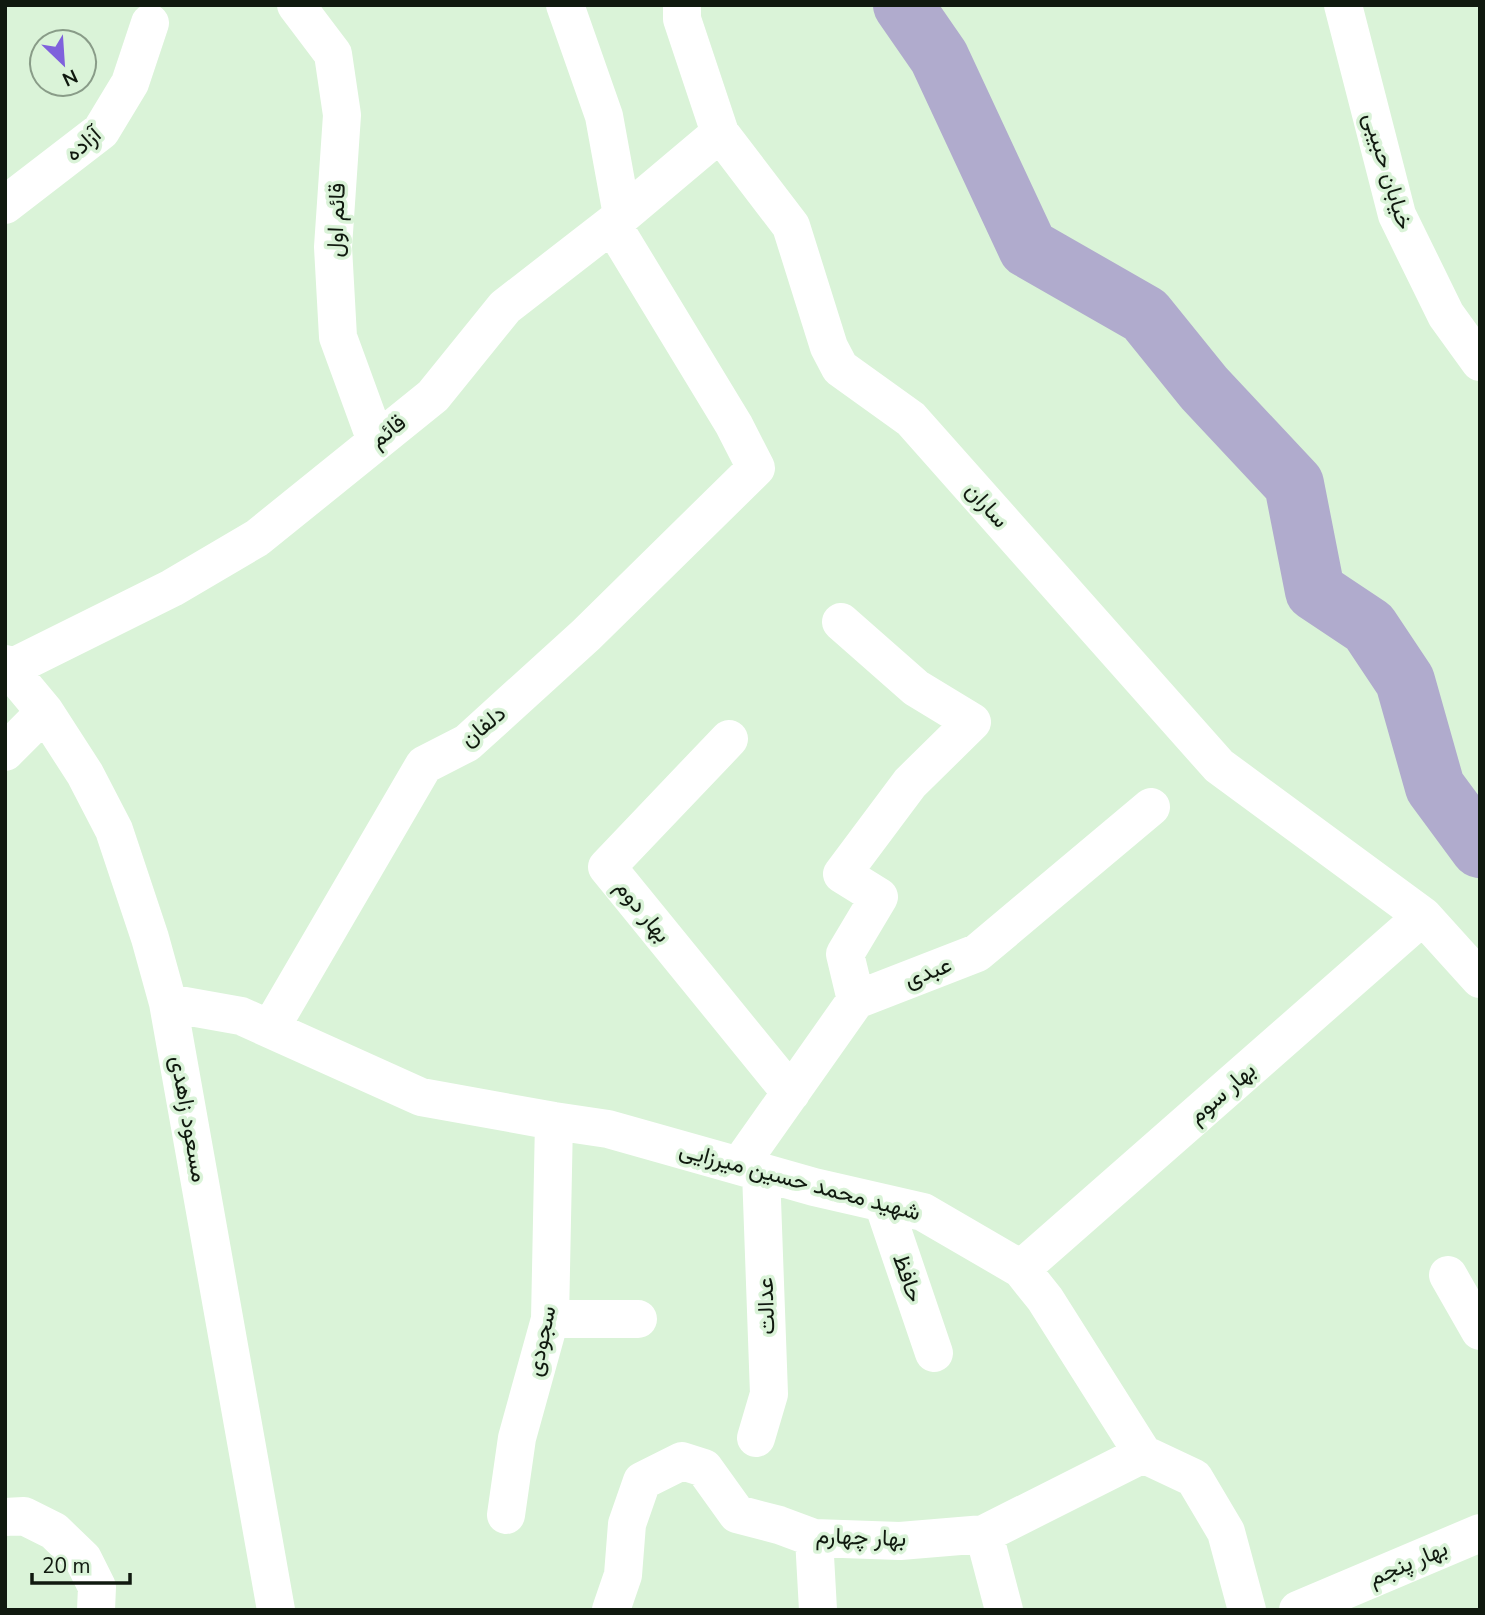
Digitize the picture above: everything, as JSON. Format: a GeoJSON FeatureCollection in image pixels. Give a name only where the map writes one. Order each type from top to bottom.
{"type":"FeatureCollection","features":[{"type":"Feature","properties":{"kind":"street","name":"قائم اول"},"geometry":{"type":"LineString","coordinates":[[296,5],[333,54],[342,115],[333,247],[338,337],[376,441]]}},
{"type":"Feature","properties":{"kind":"street"},"geometry":{"type":"LineString","coordinates":[[565,5],[604,116],[617,219]]}},
{"type":"Feature","properties":{"kind":"street","name":"ساران"},"geometry":{"type":"LineString","coordinates":[[682,5],[682,19],[720,133],[791,226],[829,347],[840,368],[911,419],[1219,766],[1423,916],[1480,979]]}},
{"type":"Feature","properties":{"kind":"street","name":"خیابان حبیبی"},"geometry":{"type":"LineString","coordinates":[[1343,5],[1397,215],[1446,315],[1480,362]]}},
{"type":"Feature","properties":{"kind":"street","name":"آزاده"},"geometry":{"type":"LineString","coordinates":[[5,205],[101,131],[130,83],[150,23]]}},
{"type":"Feature","properties":{"kind":"street","name":"قائم"},"geometry":{"type":"LineString","coordinates":[[8,666],[172,588],[257,538],[433,396],[505,307],[720,133]]}},
{"type":"Feature","properties":{"kind":"street","name":"دلفان"},"geometry":{"type":"LineString","coordinates":[[270,1029],[424,765],[467,743],[586,635],[756,468],[617,219]]}},
{"type":"Feature","properties":{"kind":"street"},"geometry":{"type":"LineString","coordinates":[[750,1169],[791,1093],[856,1000],[845,954],[879,897],[842,874],[910,783],[972,722],[916,688],[841,622]]}},
{"type":"Feature","properties":{"kind":"street","name":"مسعود زاهدی"},"geometry":{"type":"LineString","coordinates":[[8,666],[45,712],[85,774],[114,830],[168,1003],[276,1610]]}},
{"type":"Feature","properties":{"kind":"street"},"geometry":{"type":"LineString","coordinates":[[5,752],[45,712]]}},
{"type":"Feature","properties":{"kind":"street","name":"بهار دوم"},"geometry":{"type":"LineString","coordinates":[[729,739],[607,867],[791,1093]]}},
{"type":"Feature","properties":{"kind":"street","name":"عبدی"},"geometry":{"type":"LineString","coordinates":[[856,1000],[976,953],[1151,807]]}},
{"type":"Feature","properties":{"kind":"street","name":"بهار سوم"},"geometry":{"type":"LineString","coordinates":[[1021,1269],[1423,916]]}},
{"type":"Feature","properties":{"kind":"street","name":"شهید محمد حسین میرزایی"},"geometry":{"type":"LineString","coordinates":[[168,1003],[241,1016],[421,1097],[554,1122],[608,1129],[814,1187],[923,1212],[1021,1269],[1045,1299],[1143,1454]]}},
{"type":"Feature","properties":{"kind":"street","name":"سجودی"},"geometry":{"type":"LineString","coordinates":[[506,1515],[517,1438],[550,1319],[554,1122]]}},
{"type":"Feature","properties":{"kind":"street","name":"عدالت"},"geometry":{"type":"LineString","coordinates":[[750,1169],[769,1394],[756,1438]]}},
{"type":"Feature","properties":{"kind":"street","name":"حافظ"},"geometry":{"type":"LineString","coordinates":[[883,1203],[934,1353]]}},
{"type":"Feature","properties":{"kind":"street"},"geometry":{"type":"LineString","coordinates":[[1448,1275],[1480,1331]]}},
{"type":"Feature","properties":{"kind":"street"},"geometry":{"type":"LineString","coordinates":[[550,1319],[638,1319]]}},
{"type":"Feature","properties":{"kind":"street"},"geometry":{"type":"LineString","coordinates":[[1143,1454],[1194,1478],[1226,1532],[1247,1610]]}},
{"type":"Feature","properties":{"kind":"street","name":"بهار چهارم"},"geometry":{"type":"LineString","coordinates":[[611,1610],[623,1575],[627,1524],[642,1481],[682,1461],[704,1468],[737,1514],[814,1538],[900,1541],[984,1534],[1143,1454]]}},
{"type":"Feature","properties":{"kind":"street"},"geometry":{"type":"LineString","coordinates":[[5,1517],[24,1516],[54,1531],[83,1559],[100,1602]]}},
{"type":"Feature","properties":{"kind":"street","name":"بهار پنجم"},"geometry":{"type":"LineString","coordinates":[[1298,1610],[1480,1533]]}},
{"type":"Feature","properties":{"kind":"street"},"geometry":{"type":"LineString","coordinates":[[984,1534],[1004,1610]]}},
{"type":"Feature","properties":{"kind":"street"},"geometry":{"type":"LineString","coordinates":[[814,1538],[818,1610]]}},
{"type":"Feature","properties":{"kind":"waterway"},"geometry":{"type":"LineString","coordinates":[[903,5],[939,57],[1028,248],[1145,315],[1204,388],[1294,484],[1315,591],[1369,627],[1405,681],[1435,787],[1480,848]]}}]}
